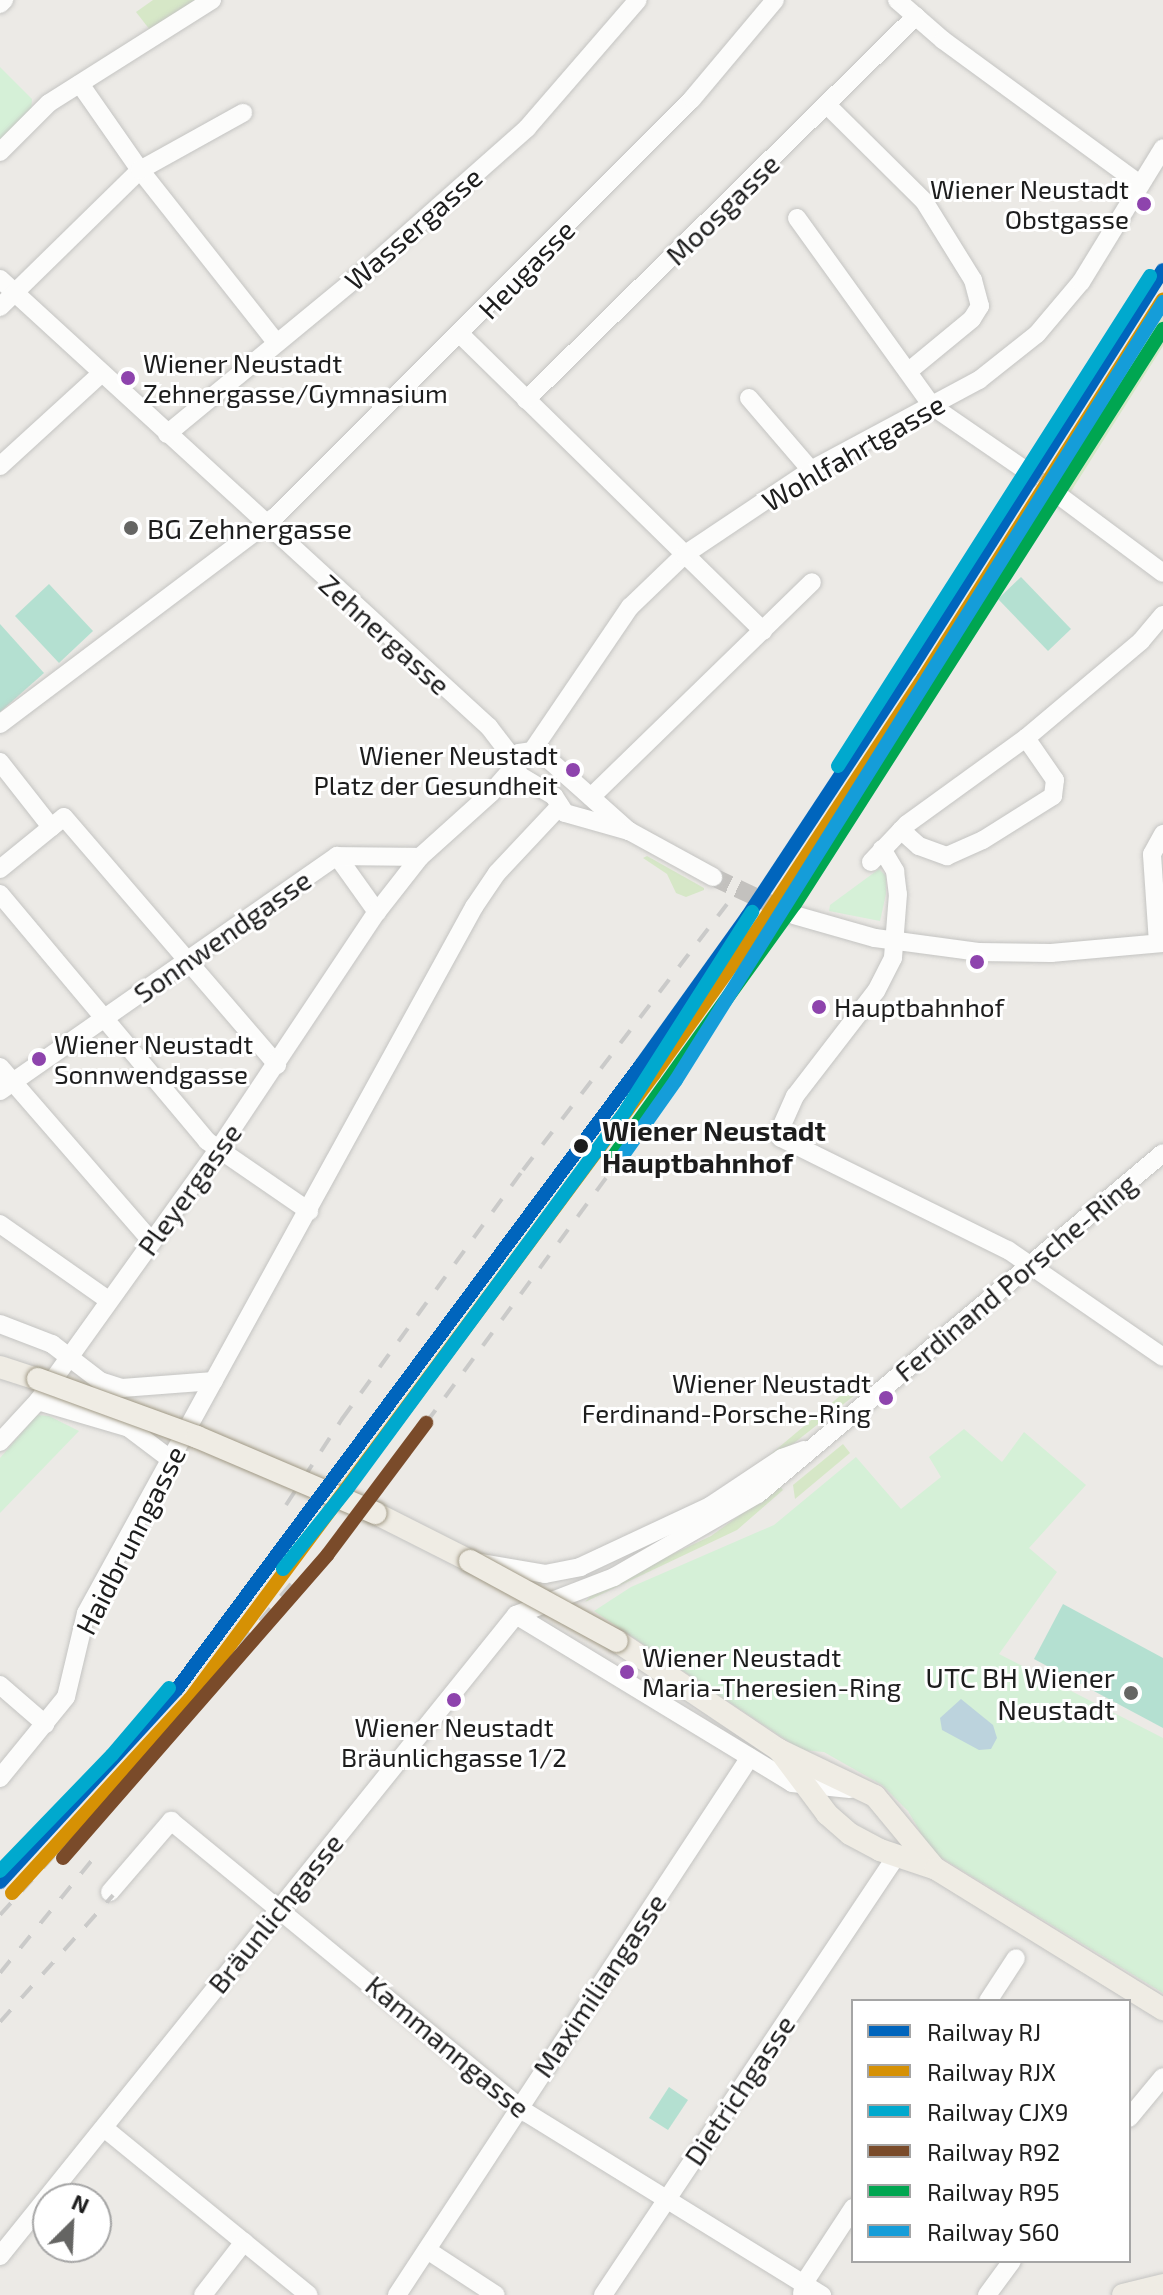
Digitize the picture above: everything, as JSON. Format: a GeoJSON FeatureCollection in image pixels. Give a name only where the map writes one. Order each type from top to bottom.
{"type":"FeatureCollection","features":[{"type":"Feature","properties":{"kind":"main road"},"geometry":{"type":"LineString","coordinates":[[0,1367],[38,1390],[269,1466],[470,1561],[617,1641],[779,1750],[820,1774],[858,1787],[885,1804],[936,1869]]}},
{"type":"Feature","properties":{"kind":"main road"},"geometry":{"type":"LineString","coordinates":[[779,1750],[809,1784],[836,1824],[936,1869],[1163,2009]]}},
{"type":"Feature","properties":{"kind":"main road"},"geometry":{"type":"LineString","coordinates":[[880,1845],[885,1804]]}},
{"type":"Feature","properties":{"kind":"main road"},"geometry":{"type":"LineString","coordinates":[[1123,2295],[1163,2285]]}},
{"type":"Feature","properties":{"kind":"street"},"geometry":{"type":"LineString","coordinates":[[0,152],[49,103],[212,0]]}},
{"type":"Feature","properties":{"kind":"street","name":"Wassergasse"},"geometry":{"type":"LineString","coordinates":[[167,434],[378,260],[527,128],[638,0]]}},
{"type":"Feature","properties":{"kind":"street","name":"Heugasse"},"geometry":{"type":"LineString","coordinates":[[0,724],[262,524],[461,335],[692,99],[775,0]]}},
{"type":"Feature","properties":{"kind":"street"},"geometry":{"type":"LineString","coordinates":[[897,0],[1140,184]]}},
{"type":"Feature","properties":{"kind":"street","name":"Moosgasse"},"geometry":{"type":"LineString","coordinates":[[526,400],[916,16]]}},
{"type":"Feature","properties":{"kind":"street"},"geometry":{"type":"LineString","coordinates":[[80,84],[140,170],[276,342]]}},
{"type":"Feature","properties":{"kind":"street"},"geometry":{"type":"LineString","coordinates":[[827,105],[924,201],[973,280],[980,306],[972,319],[909,371]]}},
{"type":"Feature","properties":{"kind":"street"},"geometry":{"type":"LineString","coordinates":[[0,307],[140,170],[243,113]]}},
{"type":"Feature","properties":{"kind":"street","name":"Wohlfahrtgasse"},"geometry":{"type":"LineString","coordinates":[[522,760],[630,607],[684,555],[811,470],[979,380],[1037,334],[1081,282],[1163,148]]}},
{"type":"Feature","properties":{"kind":"street"},"geometry":{"type":"LineString","coordinates":[[797,218],[932,406],[1025,470]]}},
{"type":"Feature","properties":{"kind":"street","name":"Zehnergasse"},"geometry":{"type":"LineString","coordinates":[[0,279],[262,524],[522,760]]}},
{"type":"Feature","properties":{"kind":"street"},"geometry":{"type":"LineString","coordinates":[[461,335],[763,631]]}},
{"type":"Feature","properties":{"kind":"street"},"geometry":{"type":"LineString","coordinates":[[0,466],[102,373]]}},
{"type":"Feature","properties":{"kind":"street"},"geometry":{"type":"LineString","coordinates":[[749,398],[811,470]]}},
{"type":"Feature","properties":{"kind":"street"},"geometry":{"type":"LineString","coordinates":[[1053,491],[1163,573]]}},
{"type":"Feature","properties":{"kind":"street"},"geometry":{"type":"LineString","coordinates":[[572,813],[592,799],[812,582]]}},
{"type":"Feature","properties":{"kind":"street"},"geometry":{"type":"LineString","coordinates":[[1163,615],[1141,641],[1026,738],[901,830],[876,856],[895,871],[893,958],[876,991],[825,1051],[780,1129],[789,1146],[873,1182],[1028,1263],[1163,1357]]}},
{"type":"Feature","properties":{"kind":"street"},"geometry":{"type":"LineString","coordinates":[[901,830],[919,846],[947,856],[973,846],[1053,796],[1055,780],[1026,738]]}},
{"type":"Feature","properties":{"kind":"street"},"geometry":{"type":"LineString","coordinates":[[522,760],[592,799],[629,831]]}},
{"type":"Feature","properties":{"kind":"street"},"geometry":{"type":"LineString","coordinates":[[522,760],[543,787],[572,813],[629,831],[713,877]]}},
{"type":"Feature","properties":{"kind":"street","name":"Pleyergasse"},"geometry":{"type":"LineString","coordinates":[[4,1430],[70,1357],[277,1065],[377,912],[420,857],[491,793],[522,760]]}},
{"type":"Feature","properties":{"kind":"street"},"geometry":{"type":"LineString","coordinates":[[0,762],[187,962],[277,1065]]}},
{"type":"Feature","properties":{"kind":"street","name":"Haidbrunngasse"},"geometry":{"type":"LineString","coordinates":[[0,1778],[66,1697],[86,1613],[474,907],[497,873],[539,833],[572,813]]}},
{"type":"Feature","properties":{"kind":"street"},"geometry":{"type":"LineString","coordinates":[[0,869],[58,822]]}},
{"type":"Feature","properties":{"kind":"street"},"geometry":{"type":"LineString","coordinates":[[794,915],[894,942],[978,952],[1036,953],[1161,943],[1152,854],[1163,834]]}},
{"type":"Feature","properties":{"kind":"street"},"geometry":{"type":"LineString","coordinates":[[337,856],[377,912]]}},
{"type":"Feature","properties":{"kind":"street","name":"Sonnwendgasse"},"geometry":{"type":"LineString","coordinates":[[6,1086],[337,856],[420,857]]}},
{"type":"Feature","properties":{"kind":"street"},"geometry":{"type":"LineString","coordinates":[[0,894],[218,1150],[309,1211]]}},
{"type":"Feature","properties":{"kind":"street"},"geometry":{"type":"LineString","coordinates":[[0,1067],[6,1086],[152,1242]]}},
{"type":"Feature","properties":{"kind":"street","name":"Ferdinand Porsche-Ring"},"geometry":{"type":"LineString","coordinates":[[574,1592],[729,1515],[1163,1153]]}},
{"type":"Feature","properties":{"kind":"street"},"geometry":{"type":"LineString","coordinates":[[0,1224],[108,1300]]}},
{"type":"Feature","properties":{"kind":"street"},"geometry":{"type":"LineString","coordinates":[[0,1324],[52,1344],[100,1381],[122,1388],[146,1390],[188,1380],[214,1381]]}},
{"type":"Feature","properties":{"kind":"street"},"geometry":{"type":"LineString","coordinates":[[38,1390],[129,1428],[170,1459]]}},
{"type":"Feature","properties":{"kind":"street"},"geometry":{"type":"LineString","coordinates":[[470,1561],[528,1572],[562,1572],[674,1525],[782,1458],[817,1444]]}},
{"type":"Feature","properties":{"kind":"street"},"geometry":{"type":"LineString","coordinates":[[574,1592],[570,1612],[575,1650]]}},
{"type":"Feature","properties":{"kind":"street","name":"Bräunlichgasse"},"geometry":{"type":"LineString","coordinates":[[0,2256],[516,1615],[574,1592]]}},
{"type":"Feature","properties":{"kind":"street"},"geometry":{"type":"LineString","coordinates":[[516,1615],[792,1783],[858,1787]]}},
{"type":"Feature","properties":{"kind":"street"},"geometry":{"type":"LineString","coordinates":[[0,1685],[45,1724]]}},
{"type":"Feature","properties":{"kind":"street","name":"Maximiliangasse"},"geometry":{"type":"LineString","coordinates":[[397,2295],[750,1757]]}},
{"type":"Feature","properties":{"kind":"street","name":"Kammanngasse"},"geometry":{"type":"LineString","coordinates":[[110,1892],[171,1821],[520,2105],[803,2289],[822,2295]]}},
{"type":"Feature","properties":{"kind":"street","name":"Dietrichgasse"},"geometry":{"type":"LineString","coordinates":[[603,2295],[874,1884],[880,1845]]}},
{"type":"Feature","properties":{"kind":"street"},"geometry":{"type":"LineString","coordinates":[[989,1999],[1016,1958]]}},
{"type":"Feature","properties":{"kind":"street"},"geometry":{"type":"LineString","coordinates":[[1131,2116],[1163,2077]]}},
{"type":"Feature","properties":{"kind":"street"},"geometry":{"type":"LineString","coordinates":[[104,2128],[309,2295]]}},
{"type":"Feature","properties":{"kind":"street"},"geometry":{"type":"LineString","coordinates":[[803,2289],[851,2211]]}},
{"type":"Feature","properties":{"kind":"street"},"geometry":{"type":"LineString","coordinates":[[203,2295],[244,2242]]}},
{"type":"Feature","properties":{"kind":"street"},"geometry":{"type":"LineString","coordinates":[[427,2250],[496,2295]]}},
{"type":"Feature","properties":{"kind":"street"},"geometry":{"type":"LineString","coordinates":[[987,2295],[1011,2263]]}},
{"type":"Feature","properties":{"kind":"green space"},"geometry":{"type":"Polygon","coordinates":[[[153,0],[198,0],[150,30],[136,12],[153,0]]]}},
{"type":"Feature","properties":{"kind":"green space"},"geometry":{"type":"Polygon","coordinates":[[[0,67],[32,99],[31,112],[0,142],[0,67]]]}},
{"type":"Feature","properties":{"kind":"green space"},"geometry":{"type":"Polygon","coordinates":[[[1163,316],[1163,346],[1070,493],[1055,487],[1163,316]]]}},
{"type":"Feature","properties":{"kind":"green space"},"geometry":{"type":"Polygon","coordinates":[[[1021,577],[1071,629],[1048,651],[998,599],[1021,577]]]}},
{"type":"Feature","properties":{"kind":"green space"},"geometry":{"type":"Polygon","coordinates":[[[49,584],[93,631],[59,663],[15,616],[49,584]]]}},
{"type":"Feature","properties":{"kind":"green space"},"geometry":{"type":"Polygon","coordinates":[[[0,624],[44,673],[0,712],[0,624]]]}},
{"type":"Feature","properties":{"kind":"green space"},"geometry":{"type":"Polygon","coordinates":[[[647,856],[704,890],[686,897],[676,893],[667,874],[643,858],[647,856]]]}},
{"type":"Feature","properties":{"kind":"green space"},"geometry":{"type":"Polygon","coordinates":[[[879,869],[886,876],[880,921],[829,911],[830,905],[879,869]]]}},
{"type":"Feature","properties":{"kind":"green space"},"geometry":{"type":"Polygon","coordinates":[[[847,1390],[860,1391],[765,1466],[747,1474],[847,1390]]]}},
{"type":"Feature","properties":{"kind":"green space"},"geometry":{"type":"Polygon","coordinates":[[[37,1415],[49,1416],[79,1431],[0,1513],[0,1458],[37,1415]]]}},
{"type":"Feature","properties":{"kind":"green space"},"geometry":{"type":"Polygon","coordinates":[[[964,1429],[1002,1462],[1024,1432],[1086,1485],[1029,1548],[1057,1572],[999,1654],[1163,1738],[1163,1993],[932,1852],[908,1811],[882,1785],[824,1752],[801,1750],[594,1611],[631,1587],[774,1525],[856,1457],[901,1509],[941,1477],[929,1457],[964,1429]]]}},
{"type":"Feature","properties":{"kind":"green space"},"geometry":{"type":"Polygon","coordinates":[[[843,1444],[850,1453],[795,1499],[793,1485],[843,1444]]]}},
{"type":"Feature","properties":{"kind":"green space"},"geometry":{"type":"Polygon","coordinates":[[[780,1486],[783,1490],[737,1530],[585,1602],[596,1590],[711,1536],[780,1486]]]}},
{"type":"Feature","properties":{"kind":"green space","name":"UTC BH Wiener Neustadt"},"geometry":{"type":"Polygon","coordinates":[[[1063,1604],[1163,1658],[1163,1728],[1034,1659],[1063,1604]]]}},
{"type":"Feature","properties":{"kind":"green space"},"geometry":{"type":"Polygon","coordinates":[[[669,2087],[688,2100],[668,2130],[649,2118],[669,2087]]]}},
{"type":"Feature","properties":{"kind":"water"},"geometry":{"type":"Polygon","coordinates":[[[961,1699],[993,1725],[997,1738],[991,1749],[979,1750],[942,1730],[940,1718],[961,1699]]]}},
{"type":"Feature","properties":{"kind":"tunnel"},"geometry":{"type":"LineString","coordinates":[[1025,470],[1053,491]]}},
{"type":"Feature","properties":{"kind":"tunnel"},"geometry":{"type":"LineString","coordinates":[[713,877],[794,915]]}},
{"type":"Feature","properties":{"kind":"railway"},"geometry":{"type":"LineString","coordinates":[[286,1505],[342,1419],[523,1170],[727,904]]}},
{"type":"Feature","properties":{"kind":"railway"},"geometry":{"type":"LineString","coordinates":[[426,1423],[621,1158]]}},
{"type":"Feature","properties":{"kind":"railway"},"geometry":{"type":"LineString","coordinates":[[0,1915],[157,1743],[295,1579]]}},
{"type":"Feature","properties":{"kind":"railway"},"geometry":{"type":"LineString","coordinates":[[0,1973],[93,1859]]}},
{"type":"Feature","properties":{"kind":"railway"},"geometry":{"type":"LineString","coordinates":[[0,1884],[8,1874]]}},
{"type":"Feature","properties":{"kind":"railway"},"geometry":{"type":"LineString","coordinates":[[0,2022],[113,1895]]}},
{"type":"Feature","properties":{"kind":"rail line","name":"RJ"},"geometry":{"type":"LineString","coordinates":[[0,1882],[177,1689],[641,1065],[747,917],[910,670],[1163,270]]}},
{"type":"Feature","properties":{"kind":"rail line","name":"CJX9"},"geometry":{"type":"LineString","coordinates":[[838,766],[1150,276]]}},
{"type":"Feature","properties":{"kind":"rail line","name":"RJX"},"geometry":{"type":"LineString","coordinates":[[12,1893],[190,1699],[654,1074],[760,926],[923,679],[1163,300]]}},
{"type":"Feature","properties":{"kind":"rail line","name":"S60"},"geometry":{"type":"LineString","coordinates":[[621,1158],[676,1080],[1163,302]]}},
{"type":"Feature","properties":{"kind":"rail line","name":"R95"},"geometry":{"type":"LineString","coordinates":[[610,1161],[795,904],[1163,329]]}},
{"type":"Feature","properties":{"kind":"rail line","name":"CJX9"},"geometry":{"type":"LineString","coordinates":[[283,1569],[347,1489],[626,1110],[752,912]]}},
{"type":"Feature","properties":{"kind":"rail line","name":"R92"},"geometry":{"type":"LineString","coordinates":[[63,1858],[328,1554],[426,1423]]}},
{"type":"Feature","properties":{"kind":"rail line","name":"CJX9"},"geometry":{"type":"LineString","coordinates":[[0,1871],[112,1755],[169,1688]]}},
{"type":"Feature","properties":{"kind":"place","name":"Wiener Neustadt Obstgasse"},"geometry":{"type":"Point","coordinates":[1144,204]}},
{"type":"Feature","properties":{"kind":"place","name":"Wiener Neustadt Zehnergasse/Gymnasium"},"geometry":{"type":"Point","coordinates":[128,378]}},
{"type":"Feature","properties":{"kind":"place","name":"BG Zehnergasse"},"geometry":{"type":"Point","coordinates":[131,528]}},
{"type":"Feature","properties":{"kind":"place","name":"Wiener Neustadt Platz der Gesundheit"},"geometry":{"type":"Point","coordinates":[573,770]}},
{"type":"Feature","properties":{"kind":"place","name":"Hauptbahnhof"},"geometry":{"type":"Point","coordinates":[819,1007]}},
{"type":"Feature","properties":{"kind":"place","name":"Wiener Neustadt Sonnwendgasse"},"geometry":{"type":"Point","coordinates":[39,1059]}},
{"type":"Feature","properties":{"kind":"place","name":"Wiener Neustadt Hauptbahnhof"},"geometry":{"type":"Point","coordinates":[581,1146]}},
{"type":"Feature","properties":{"kind":"place","name":"Wiener Neustadt Ferdinand-Porsche-Ring"},"geometry":{"type":"Point","coordinates":[886,1398]}},
{"type":"Feature","properties":{"kind":"place","name":"Wiener Neustadt Maria-Theresien-Ring"},"geometry":{"type":"Point","coordinates":[627,1672]}},
{"type":"Feature","properties":{"kind":"place","name":"UTC BH Wiener Neustadt"},"geometry":{"type":"Point","coordinates":[1131,1693]}},
{"type":"Feature","properties":{"kind":"place","name":"Wiener Neustadt Bräunlichgasse 1/2"},"geometry":{"type":"Point","coordinates":[454,1700]}}]}
